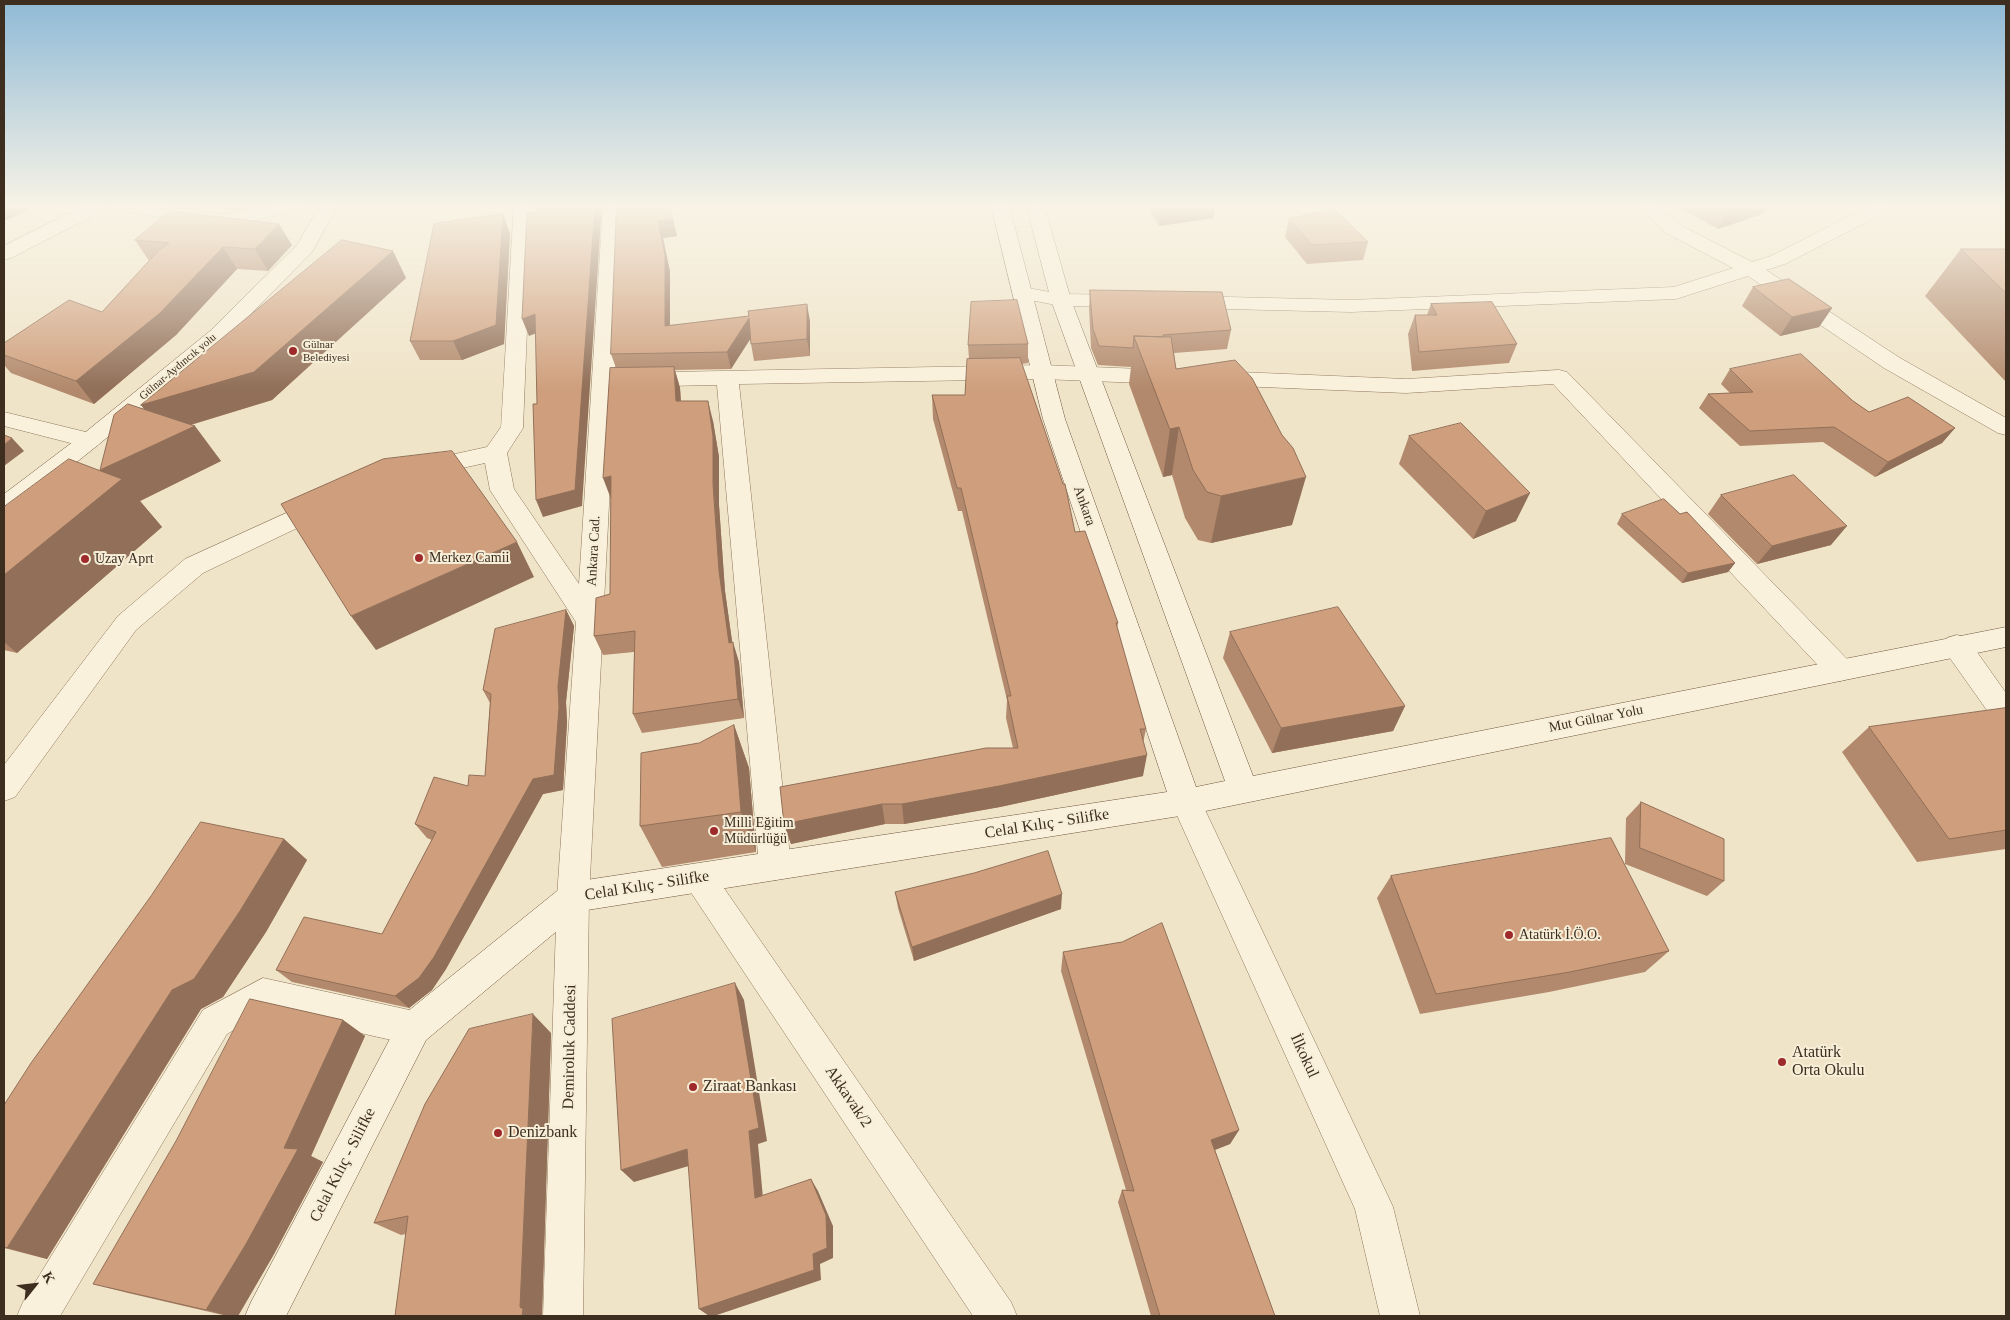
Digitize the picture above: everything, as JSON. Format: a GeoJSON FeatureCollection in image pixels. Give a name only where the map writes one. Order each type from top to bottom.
{"type":"FeatureCollection","features":[{"type":"Feature","properties":{"kind":"street","name":"Gülnar-Aydıncık yolu"},"geometry":{"type":"LineString","coordinates":[[4,507],[90,440],[217,336],[286,267]]}},
{"type":"Feature","properties":{"kind":"street"},"geometry":{"type":"LineString","coordinates":[[399,474],[495,453],[512,428],[520,267]]}},
{"type":"Feature","properties":{"kind":"street","name":"Ankara Cad."},"geometry":{"type":"LineString","coordinates":[[573,897],[609,267]]}},
{"type":"Feature","properties":{"kind":"street","name":"Ankara"},"geometry":{"type":"LineString","coordinates":[[1015,267],[1054,419],[1186,802]]}},
{"type":"Feature","properties":{"kind":"street"},"geometry":{"type":"LineString","coordinates":[[1053,267],[1062,300],[1089,374],[1244,791]]}},
{"type":"Feature","properties":{"kind":"street"},"geometry":{"type":"LineString","coordinates":[[1745,267],[1892,363],[2006,428]]}},
{"type":"Feature","properties":{"kind":"street"},"geometry":{"type":"LineString","coordinates":[[1022,293],[1062,300],[1351,306],[1676,293],[1757,267]]}},
{"type":"Feature","properties":{"kind":"street"},"geometry":{"type":"LineString","coordinates":[[604,380],[1042,372],[1406,386],[1559,377],[1840,670]]}},
{"type":"Feature","properties":{"kind":"street"},"geometry":{"type":"LineString","coordinates":[[727,379],[775,866]]}},
{"type":"Feature","properties":{"kind":"street"},"geometry":{"type":"LineString","coordinates":[[4,419],[90,440]]}},
{"type":"Feature","properties":{"kind":"street"},"geometry":{"type":"LineString","coordinates":[[495,453],[502,490],[590,621]]}},
{"type":"Feature","properties":{"kind":"street"},"geometry":{"type":"LineString","coordinates":[[4,788],[126,623],[194,566],[345,496]]}},
{"type":"Feature","properties":{"kind":"street","name":"Mut Gülnar Yolu"},"geometry":{"type":"LineString","coordinates":[[1186,802],[2006,637]]}},
{"type":"Feature","properties":{"kind":"street"},"geometry":{"type":"LineString","coordinates":[[1957,646],[2006,715]]}},
{"type":"Feature","properties":{"kind":"street","name":"Celal Kılıç - Silifke"},"geometry":{"type":"LineString","coordinates":[[265,1316],[414,1028],[573,897],[1186,802]]}},
{"type":"Feature","properties":{"kind":"street","name":"İlkokul"},"geometry":{"type":"LineString","coordinates":[[1186,802],[1374,1207],[1400,1316]]}},
{"type":"Feature","properties":{"kind":"street","name":"Akkavak/2"},"geometry":{"type":"LineString","coordinates":[[699,878],[997,1316]]}},
{"type":"Feature","properties":{"kind":"street","name":"Demiroluk Caddesi"},"geometry":{"type":"LineString","coordinates":[[563,1316],[573,897]]}},
{"type":"Feature","properties":{"kind":"street"},"geometry":{"type":"LineString","coordinates":[[38,1316],[215,1022],[263,995],[414,1028]]}},
{"type":"Feature","properties":{"kind":"building"},"geometry":{"type":"Polygon","coordinates":[[[144,267],[204,267],[160,313],[76,381],[4,355],[4,343],[69,300],[102,312],[144,267]]]}},
{"type":"Feature","properties":{"kind":"building"},"geometry":{"type":"Polygon","coordinates":[[[310,267],[375,267],[254,372],[141,405],[310,267]]]}},
{"type":"Feature","properties":{"kind":"building"},"geometry":{"type":"Polygon","coordinates":[[[425,267],[500,267],[496,325],[453,341],[410,341],[425,267]]]}},
{"type":"Feature","properties":{"kind":"building"},"geometry":{"type":"Polygon","coordinates":[[[524,267],[591,267],[575,490],[536,500],[533,404],[537,404],[535,314],[522,319],[524,267]]]}},
{"type":"Feature","properties":{"kind":"building"},"geometry":{"type":"Polygon","coordinates":[[[615,267],[665,267],[665,326],[749,316],[748,311],[807,304],[807,339],[751,344],[749,318],[727,352],[611,354],[615,267]]]}},
{"type":"Feature","properties":{"kind":"building"},"geometry":{"type":"Polygon","coordinates":[[[1979,267],[2006,267],[2006,293],[1979,267]]]}},
{"type":"Feature","properties":{"kind":"building"},"geometry":{"type":"Polygon","coordinates":[[[1789,279],[1832,308],[1792,317],[1753,287],[1789,279]]]}},
{"type":"Feature","properties":{"kind":"building"},"geometry":{"type":"Polygon","coordinates":[[[1090,290],[1222,292],[1231,330],[1163,335],[1163,337],[1134,336],[1133,348],[1099,346],[1093,329],[1090,290]]]}},
{"type":"Feature","properties":{"kind":"building"},"geometry":{"type":"Polygon","coordinates":[[[1017,300],[1028,344],[968,345],[971,302],[1017,300]]]}},
{"type":"Feature","properties":{"kind":"building"},"geometry":{"type":"Polygon","coordinates":[[[1492,302],[1517,344],[1419,352],[1415,315],[1437,315],[1431,304],[1492,302]]]}},
{"type":"Feature","properties":{"kind":"building"},"geometry":{"type":"Polygon","coordinates":[[[1134,336],[1171,337],[1176,369],[1235,360],[1252,378],[1282,435],[1293,448],[1306,477],[1221,496],[1207,492],[1193,470],[1179,427],[1170,429],[1134,336]]]}},
{"type":"Feature","properties":{"kind":"building"},"geometry":{"type":"Polygon","coordinates":[[[1801,354],[1853,401],[1869,412],[1908,397],[1955,428],[1888,462],[1834,427],[1750,431],[1708,394],[1753,392],[1730,369],[1801,354]]]}},
{"type":"Feature","properties":{"kind":"building"},"geometry":{"type":"Polygon","coordinates":[[[1020,358],[1063,484],[1065,484],[1075,532],[1085,531],[1118,623],[1116,623],[1146,729],[1140,729],[1147,755],[999,786],[902,804],[882,804],[784,824],[780,787],[986,748],[1018,748],[1007,696],[1011,696],[961,488],[957,488],[932,395],[965,395],[967,359],[1020,358]]]}},
{"type":"Feature","properties":{"kind":"building"},"geometry":{"type":"Polygon","coordinates":[[[674,367],[676,401],[708,401],[713,436],[713,484],[719,571],[729,643],[733,642],[738,699],[633,714],[635,631],[594,636],[596,598],[610,594],[611,476],[603,478],[610,368],[674,367]]]}},
{"type":"Feature","properties":{"kind":"building"},"geometry":{"type":"Polygon","coordinates":[[[128,404],[195,426],[100,470],[114,415],[128,404]]]}},
{"type":"Feature","properties":{"kind":"building"},"geometry":{"type":"Polygon","coordinates":[[[1461,423],[1530,493],[1486,511],[1409,436],[1461,423]]]}},
{"type":"Feature","properties":{"kind":"building"},"geometry":{"type":"Polygon","coordinates":[[[4,435],[12,438],[4,445],[4,435]]]}},
{"type":"Feature","properties":{"kind":"building","name":"Merkez Camii"},"geometry":{"type":"Polygon","coordinates":[[[452,451],[517,542],[351,616],[281,504],[383,459],[452,451]]]}},
{"type":"Feature","properties":{"kind":"building"},"geometry":{"type":"Polygon","coordinates":[[[69,459],[122,479],[4,575],[4,507],[69,459]]]}},
{"type":"Feature","properties":{"kind":"building"},"geometry":{"type":"Polygon","coordinates":[[[1794,475],[1847,526],[1772,546],[1721,495],[1794,475]]]}},
{"type":"Feature","properties":{"kind":"building"},"geometry":{"type":"Polygon","coordinates":[[[1664,499],[1680,514],[1687,512],[1735,563],[1688,573],[1622,514],[1664,499]]]}},
{"type":"Feature","properties":{"kind":"building"},"geometry":{"type":"Polygon","coordinates":[[[1338,607],[1405,706],[1281,728],[1230,632],[1338,607]]]}},
{"type":"Feature","properties":{"kind":"building"},"geometry":{"type":"Polygon","coordinates":[[[566,610],[558,686],[559,707],[554,775],[533,779],[434,957],[419,978],[395,996],[276,970],[304,917],[382,934],[436,832],[415,824],[434,777],[468,786],[469,775],[485,776],[491,694],[483,690],[495,629],[566,610]]]}},
{"type":"Feature","properties":{"kind":"building"},"geometry":{"type":"Polygon","coordinates":[[[2006,708],[2006,830],[1949,839],[1869,727],[2006,708]]]}},
{"type":"Feature","properties":{"kind":"building"},"geometry":{"type":"Polygon","coordinates":[[[734,725],[741,812],[640,826],[641,753],[699,743],[734,725]]]}},
{"type":"Feature","properties":{"kind":"building"},"geometry":{"type":"Polygon","coordinates":[[[1641,802],[1724,839],[1724,881],[1640,848],[1641,802]]]}},
{"type":"Feature","properties":{"kind":"building"},"geometry":{"type":"Polygon","coordinates":[[[201,822],[284,839],[240,911],[194,979],[172,990],[7,1248],[4,1247],[4,1105],[31,1063],[151,896],[201,822]]]}},
{"type":"Feature","properties":{"kind":"building","name":"Atatürk İ.Ö.O."},"geometry":{"type":"Polygon","coordinates":[[[1611,838],[1669,951],[1570,972],[1436,994],[1391,876],[1611,838]]]}},
{"type":"Feature","properties":{"kind":"building"},"geometry":{"type":"Polygon","coordinates":[[[1048,851],[1062,894],[912,947],[895,892],[974,873],[1048,851]]]}},
{"type":"Feature","properties":{"kind":"building"},"geometry":{"type":"Polygon","coordinates":[[[1162,923],[1239,1130],[1211,1140],[1275,1316],[1160,1316],[1122,1190],[1134,1191],[1063,952],[1122,942],[1162,923]]]}},
{"type":"Feature","properties":{"kind":"building"},"geometry":{"type":"Polygon","coordinates":[[[735,983],[759,1128],[749,1131],[755,1198],[811,1179],[826,1215],[827,1248],[813,1254],[814,1270],[699,1309],[687,1149],[621,1170],[612,1019],[735,983]]]}},
{"type":"Feature","properties":{"kind":"building"},"geometry":{"type":"Polygon","coordinates":[[[250,999],[343,1020],[284,1148],[298,1149],[246,1244],[206,1310],[93,1284],[176,1141],[250,999]]]}},
{"type":"Feature","properties":{"kind":"building"},"geometry":{"type":"Polygon","coordinates":[[[533,1014],[520,1307],[523,1309],[522,1316],[395,1316],[408,1216],[374,1223],[425,1104],[469,1029],[533,1014]]]}},
{"type":"Feature","properties":{"kind":"place","name":"Gülnar Belediyesi"},"geometry":{"type":"Point","coordinates":[293,351]}},
{"type":"Feature","properties":{"kind":"place","name":"Merkez Camii"},"geometry":{"type":"Point","coordinates":[419,558]}},
{"type":"Feature","properties":{"kind":"place","name":"Uzay Aprt"},"geometry":{"type":"Point","coordinates":[85,559]}},
{"type":"Feature","properties":{"kind":"place","name":"Milli Eğitim Müdürlüğü"},"geometry":{"type":"Point","coordinates":[714,831]}},
{"type":"Feature","properties":{"kind":"place","name":"Atatürk İ.Ö.O."},"geometry":{"type":"Point","coordinates":[1509,935]}},
{"type":"Feature","properties":{"kind":"place","name":"Atatürk Orta Okulu"},"geometry":{"type":"Point","coordinates":[1782,1062]}},
{"type":"Feature","properties":{"kind":"place","name":"Ziraat Bankası"},"geometry":{"type":"Point","coordinates":[693,1087]}},
{"type":"Feature","properties":{"kind":"place","name":"Denizbank"},"geometry":{"type":"Point","coordinates":[498,1133]}}]}
